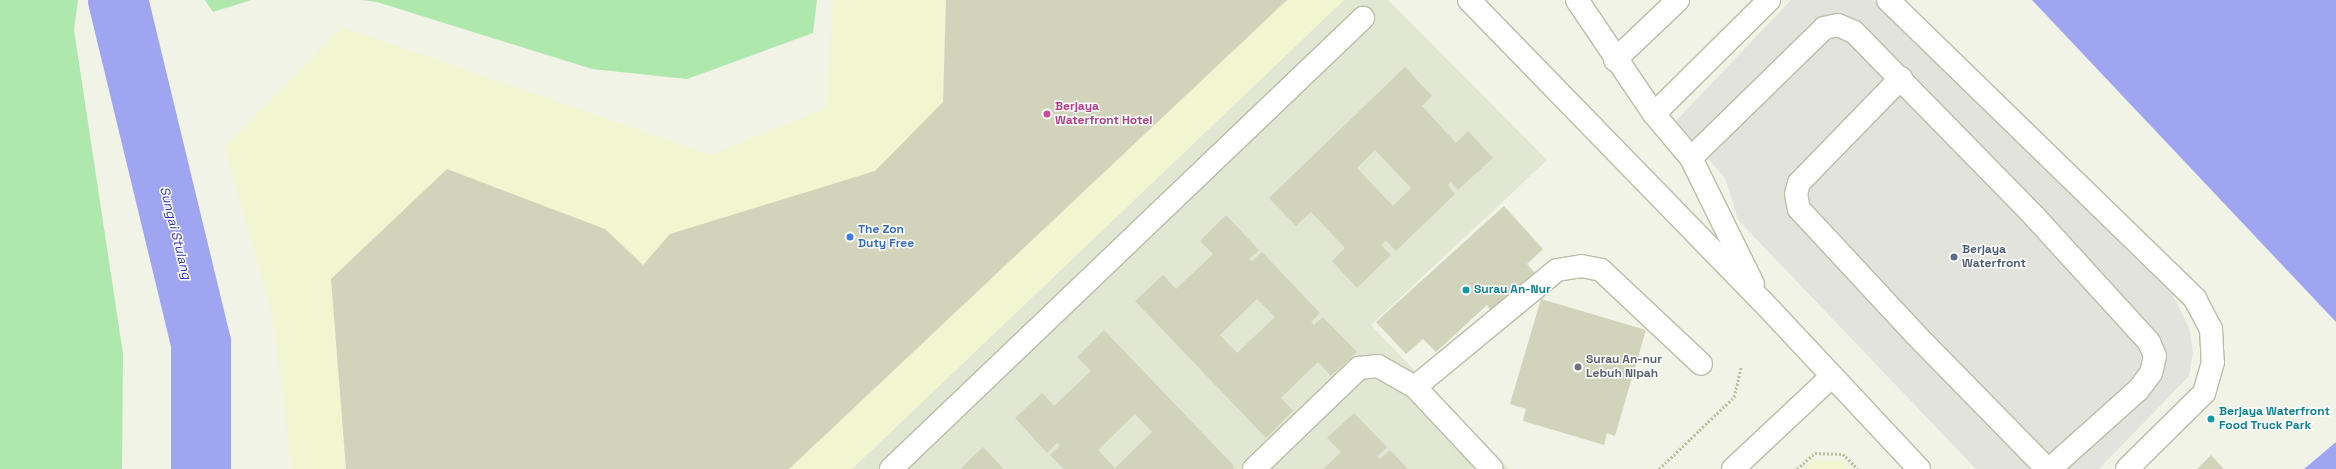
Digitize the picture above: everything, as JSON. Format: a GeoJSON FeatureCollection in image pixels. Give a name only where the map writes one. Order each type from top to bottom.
{"type":"FeatureCollection","features":[{"type":"Feature","properties":{"kind":"street"},"geometry":{"type":"LineString","coordinates":[[1469,0],[1762,301],[1919,469]]}},
{"type":"Feature","properties":{"kind":"street"},"geometry":{"type":"LineString","coordinates":[[1616,60],[1678,0]]}},
{"type":"Feature","properties":{"kind":"street"},"geometry":{"type":"LineString","coordinates":[[1654,114],[1769,0]]}},
{"type":"Feature","properties":{"kind":"street"},"geometry":{"type":"LineString","coordinates":[[1888,0],[2194,299],[2211,329],[2213,362],[2204,393],[2127,469]]}},
{"type":"Feature","properties":{"kind":"street"},"geometry":{"type":"LineString","coordinates":[[1582,2],[1616,60],[1654,114],[1692,158],[1762,301]]}},
{"type":"Feature","properties":{"kind":"street"},"geometry":{"type":"LineString","coordinates":[[892,469],[1363,18]]}},
{"type":"Feature","properties":{"kind":"street"},"geometry":{"type":"LineString","coordinates":[[1692,158],[1824,28],[1838,24],[1854,32],[1901,78],[2098,284],[2150,342],[2155,356],[2152,367],[2138,390],[2050,469]]}},
{"type":"Feature","properties":{"kind":"street"},"geometry":{"type":"LineString","coordinates":[[1901,78],[1799,183],[1796,194],[1799,209],[1916,335],[2047,469]]}},
{"type":"Feature","properties":{"kind":"street"},"geometry":{"type":"LineString","coordinates":[[1415,387],[1557,270],[1581,266],[1601,270],[1702,364]]}},
{"type":"Feature","properties":{"kind":"street"},"geometry":{"type":"LineString","coordinates":[[1254,469],[1359,368],[1378,366],[1415,387],[1492,469]]}},
{"type":"Feature","properties":{"kind":"street"},"geometry":{"type":"LineString","coordinates":[[1733,469],[1832,376]]}},
{"type":"Feature","properties":{"kind":"path"},"geometry":{"type":"LineString","coordinates":[[1660,469],[1734,397],[1741,367]]}},
{"type":"Feature","properties":{"kind":"path"},"geometry":{"type":"LineString","coordinates":[[1797,469],[1815,453],[1843,454],[1858,469]]}},
{"type":"Feature","properties":{"kind":"shaded area","name":"The Zon Duty Free"},"geometry":{"type":"Polygon","coordinates":[[[833,0],[1344,0],[852,469],[292,469],[273,317],[225,147],[342,27],[711,155],[826,108],[833,0]]]}},
{"type":"Feature","properties":{"kind":"shaded area"},"geometry":{"type":"Polygon","coordinates":[[[1344,0],[1388,0],[1547,160],[1371,325],[1509,469],[852,469],[1344,0]]]}},
{"type":"Feature","properties":{"kind":"shaded area","name":"Berjaya Waterfront"},"geometry":{"type":"Polygon","coordinates":[[[1791,0],[1873,0],[2172,293],[2189,328],[2193,351],[2189,376],[2099,469],[1976,469],[1738,220],[1725,178],[1675,122],[1791,0]]]}},
{"type":"Feature","properties":{"kind":"shaded area"},"geometry":{"type":"Polygon","coordinates":[[[1812,460],[1842,461],[1850,469],[1803,469],[1812,460]]]}},
{"type":"Feature","properties":{"kind":"green space"},"geometry":{"type":"Polygon","coordinates":[[[0,0],[78,0],[74,30],[123,354],[122,469],[0,469],[0,0]]]}},
{"type":"Feature","properties":{"kind":"green space"},"geometry":{"type":"Polygon","coordinates":[[[205,0],[251,0],[213,12],[205,0]]]}},
{"type":"Feature","properties":{"kind":"green space"},"geometry":{"type":"Polygon","coordinates":[[[361,0],[817,0],[813,33],[687,79],[592,69],[377,2],[361,0]]]}},
{"type":"Feature","properties":{"kind":"water"},"geometry":{"type":"Polygon","coordinates":[[[2032,0],[2336,0],[2336,322],[2032,0]]]}},
{"type":"Feature","properties":{"kind":"water"},"geometry":{"type":"Polygon","coordinates":[[[2336,442],[2336,469],[2304,469],[2336,442]]]}},
{"type":"Feature","properties":{"kind":"building","name":"The Zon Duty Free"},"geometry":{"type":"Polygon","coordinates":[[[946,0],[1287,0],[789,469],[346,469],[331,279],[447,169],[605,229],[643,265],[670,234],[875,171],[943,102],[946,0]]]}},
{"type":"Feature","properties":{"kind":"building"},"geometry":{"type":"Polygon","coordinates":[[[1405,67],[1432,96],[1422,106],[1456,143],[1468,131],[1493,158],[1458,190],[1451,182],[1448,185],[1455,194],[1396,251],[1386,241],[1381,245],[1391,255],[1357,288],[1332,261],[1345,248],[1311,212],[1296,226],[1269,198],[1405,67]],[[1375,150],[1357,168],[1393,206],[1411,188],[1375,150]]]}},
{"type":"Feature","properties":{"kind":"building","name":"Surau An-Nur"},"geometry":{"type":"Polygon","coordinates":[[[1504,206],[1543,249],[1527,264],[1536,274],[1493,313],[1487,305],[1436,352],[1423,339],[1406,354],[1376,322],[1504,206]]]}},
{"type":"Feature","properties":{"kind":"building"},"geometry":{"type":"Polygon","coordinates":[[[1226,215],[1259,250],[1249,259],[1252,261],[1262,252],[1320,313],[1311,322],[1314,325],[1323,317],[1357,352],[1331,376],[1318,362],[1281,398],[1293,411],[1266,438],[1135,301],[1163,275],[1176,289],[1213,254],[1200,241],[1226,215]],[[1257,299],[1220,335],[1237,353],[1275,317],[1257,299]]]}},
{"type":"Feature","properties":{"kind":"building","name":"Surau An-nur Lebuh Nipah"},"geometry":{"type":"Polygon","coordinates":[[[1541,299],[1646,330],[1615,436],[1607,433],[1604,445],[1523,421],[1526,409],[1510,404],[1541,299]]]}},
{"type":"Feature","properties":{"kind":"building"},"geometry":{"type":"Polygon","coordinates":[[[1104,330],[1235,467],[1232,469],[1064,469],[1050,455],[1060,446],[1057,443],[1047,453],[1015,418],[1042,393],[1054,406],[1091,371],[1077,357],[1104,330]],[[1135,414],[1098,450],[1115,468],[1152,432],[1135,414]]]}},
{"type":"Feature","properties":{"kind":"building"},"geometry":{"type":"Polygon","coordinates":[[[1354,413],[1387,447],[1377,457],[1380,459],[1390,450],[1408,469],[1323,469],[1341,452],[1327,438],[1354,413]]]}},
{"type":"Feature","properties":{"kind":"building"},"geometry":{"type":"Polygon","coordinates":[[[983,447],[1004,469],[960,469],[983,447]]]}},
{"type":"Feature","properties":{"kind":"building"},"geometry":{"type":"Polygon","coordinates":[[[2211,455],[2224,469],[2197,469],[2211,455]]]}},
{"type":"Feature","properties":{"kind":"waterway","name":"Sungai Stulang"},"geometry":{"type":"LineString","coordinates":[[118,0],[201,342],[201,469]]}},
{"type":"Feature","properties":{"kind":"place","name":"Berjaya Waterfront Hotel"},"geometry":{"type":"Point","coordinates":[1047,114]}},
{"type":"Feature","properties":{"kind":"place","name":"The Zon Duty Free"},"geometry":{"type":"Point","coordinates":[850,237]}},
{"type":"Feature","properties":{"kind":"place","name":"Berjaya Waterfront"},"geometry":{"type":"Point","coordinates":[1954,257]}},
{"type":"Feature","properties":{"kind":"place","name":"Surau An-Nur"},"geometry":{"type":"Point","coordinates":[1466,290]}},
{"type":"Feature","properties":{"kind":"place","name":"Surau An-nur Lebuh Nipah"},"geometry":{"type":"Point","coordinates":[1578,367]}},
{"type":"Feature","properties":{"kind":"place","name":"Berjaya Waterfront Food Truck Park"},"geometry":{"type":"Point","coordinates":[2211,419]}}]}
